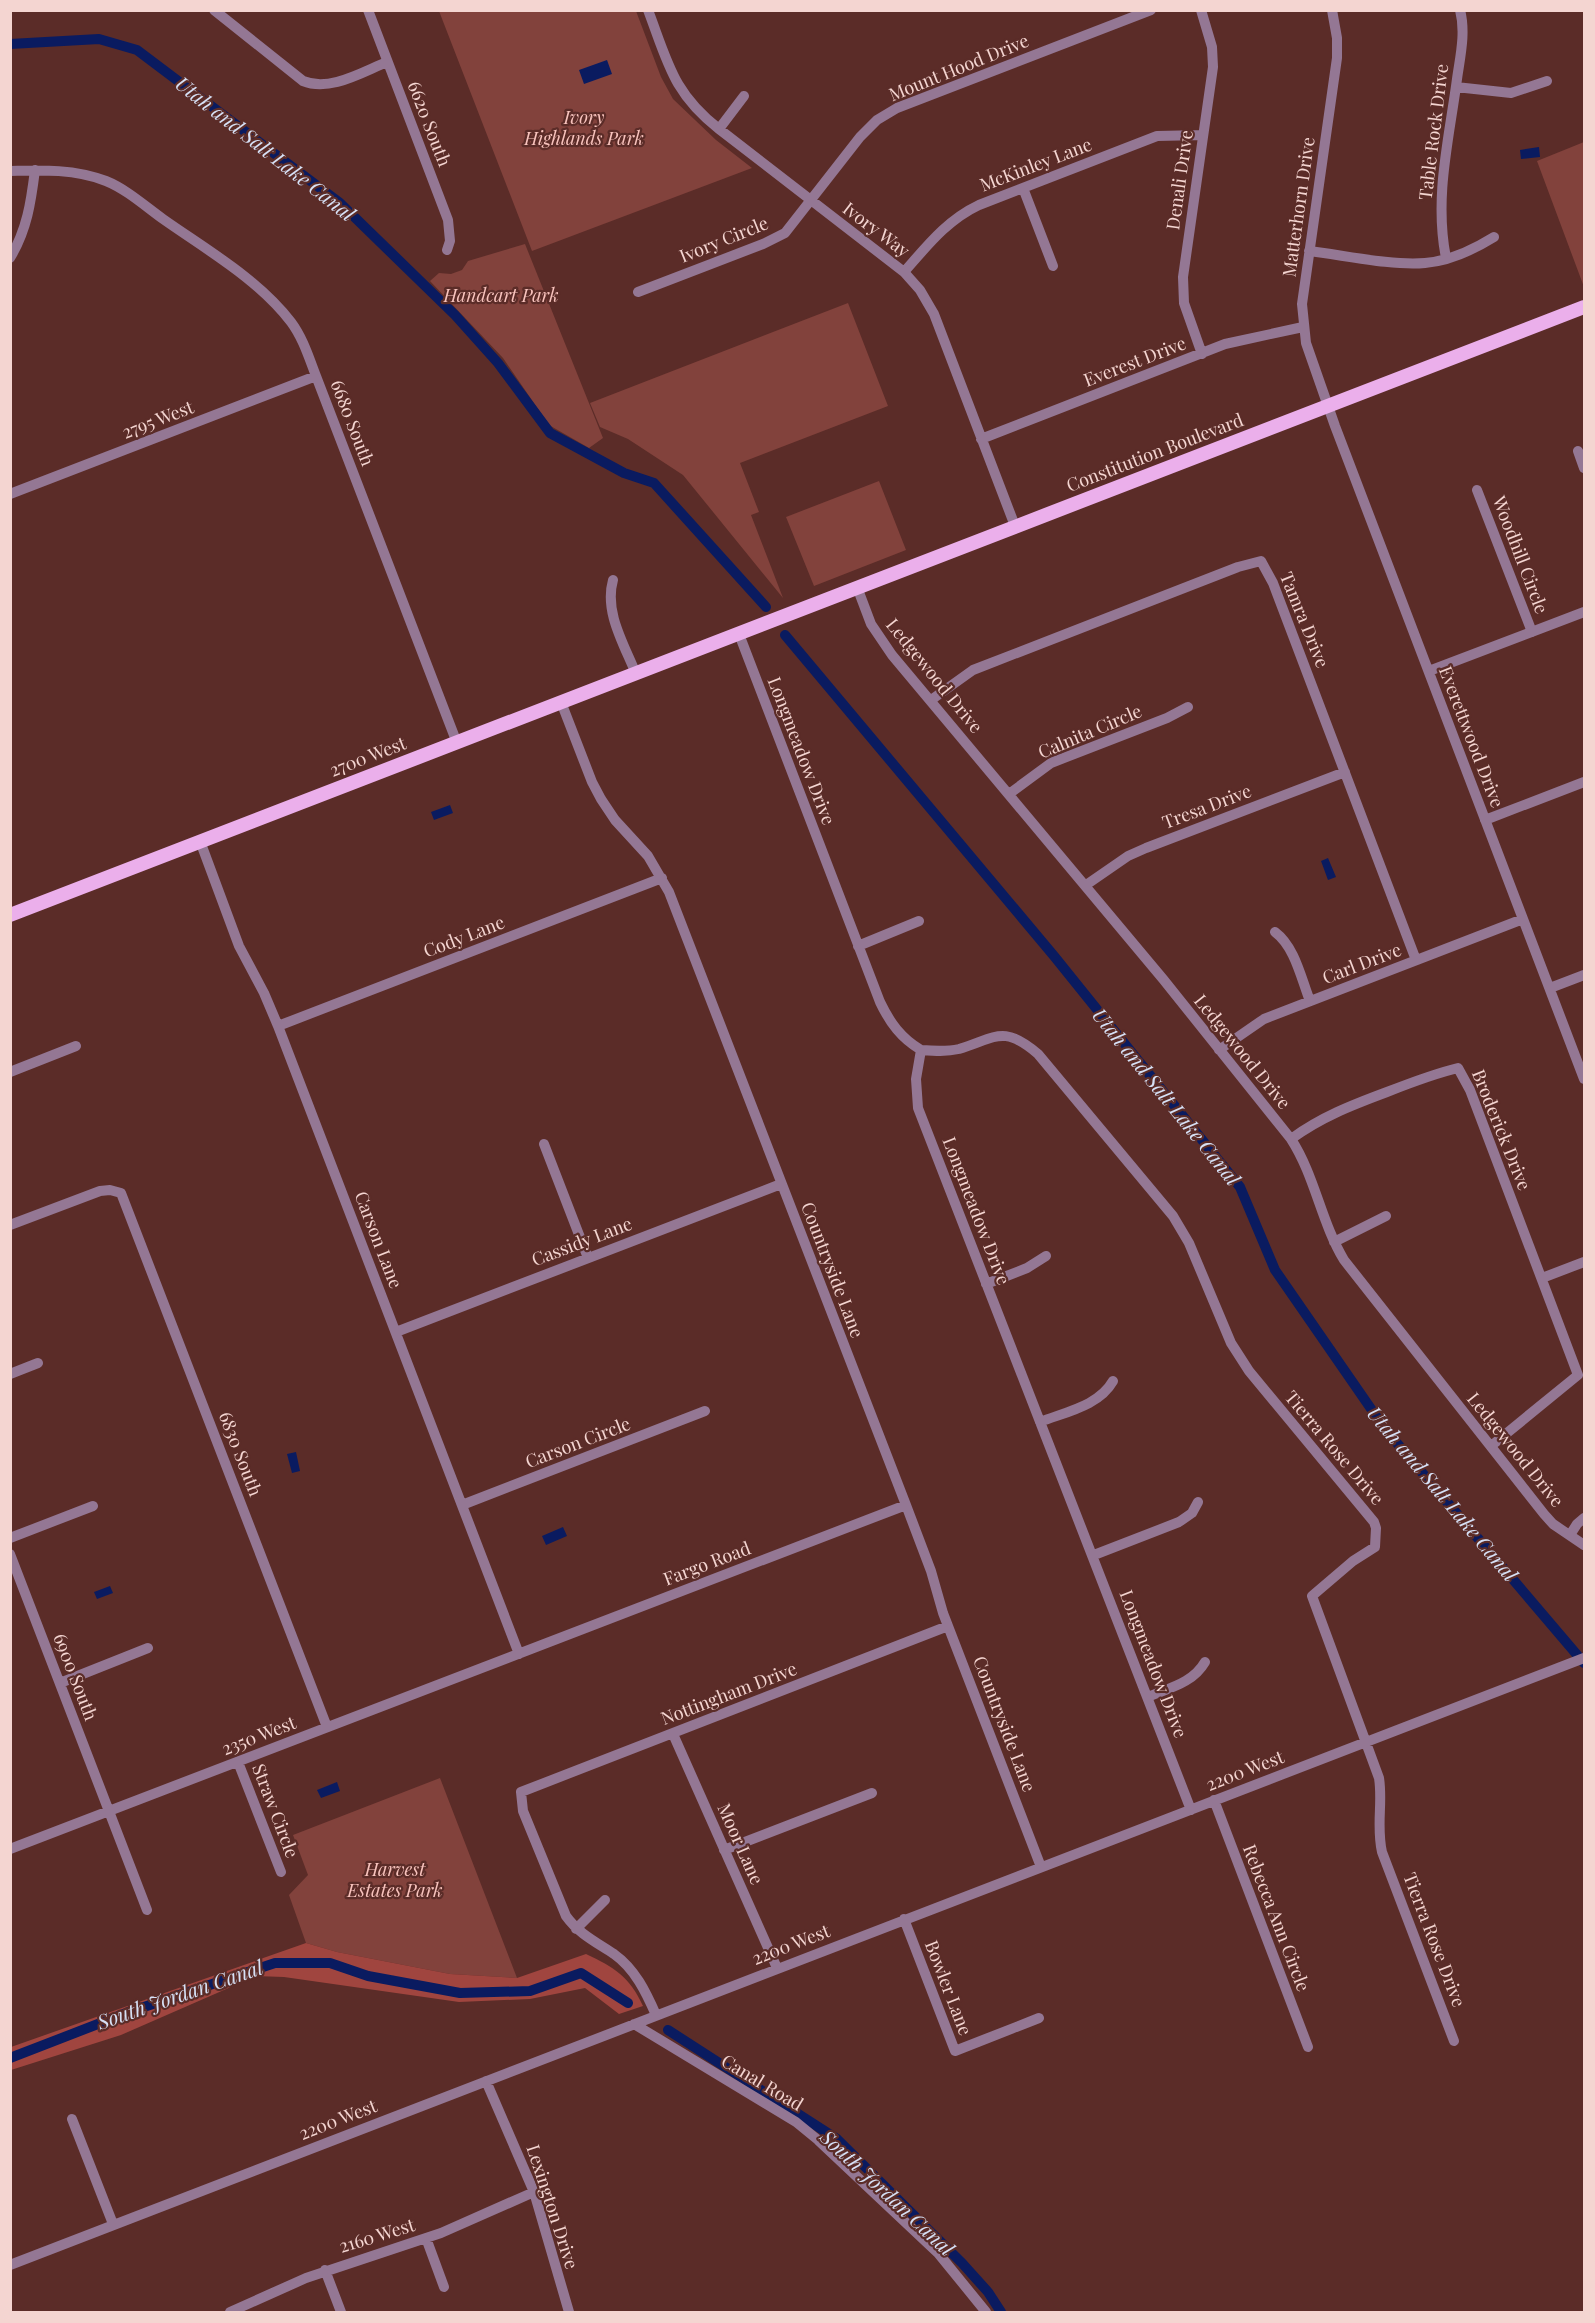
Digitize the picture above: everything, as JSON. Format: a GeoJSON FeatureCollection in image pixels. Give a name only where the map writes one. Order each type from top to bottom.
{"type":"FeatureCollection","features":[{"type":"Feature","properties":{"kind":"main road","name":"Constitution Boulevard"},"geometry":{"type":"LineString","coordinates":[[739,634],[1584,307]]}},
{"type":"Feature","properties":{"kind":"main road","name":"2700 West"},"geometry":{"type":"LineString","coordinates":[[10,915],[739,634]]}},
{"type":"Feature","properties":{"kind":"street"},"geometry":{"type":"LineString","coordinates":[[214,10],[303,81],[322,85],[387,62]]}},
{"type":"Feature","properties":{"kind":"street","name":"6620 South"},"geometry":{"type":"LineString","coordinates":[[368,10],[448,220],[450,241],[447,250]]}},
{"type":"Feature","properties":{"kind":"street","name":"Ivory Way"},"geometry":{"type":"LineString","coordinates":[[648,10],[677,85],[694,108],[810,201],[904,272],[920,290],[934,314],[1015,526]]}},
{"type":"Feature","properties":{"kind":"street","name":"Mount Hood Drive"},"geometry":{"type":"LineString","coordinates":[[810,201],[860,137],[877,120],[897,108],[1151,10]]}},
{"type":"Feature","properties":{"kind":"street","name":"Denali Drive"},"geometry":{"type":"LineString","coordinates":[[1201,10],[1212,47],[1213,67],[1183,277],[1184,303],[1202,354]]}},
{"type":"Feature","properties":{"kind":"street","name":"Matterhorn Drive"},"geometry":{"type":"LineString","coordinates":[[1328,406],[1306,343],[1302,304],[1337,58],[1337,38],[1332,10]]}},
{"type":"Feature","properties":{"kind":"street","name":"Table Rock Drive"},"geometry":{"type":"LineString","coordinates":[[1446,258],[1441,225],[1442,185],[1463,36],[1460,10]]}},
{"type":"Feature","properties":{"kind":"street"},"geometry":{"type":"LineString","coordinates":[[1456,87],[1511,93],[1547,81]]}},
{"type":"Feature","properties":{"kind":"street"},"geometry":{"type":"LineString","coordinates":[[719,129],[744,96]]}},
{"type":"Feature","properties":{"kind":"street","name":"McKinley Lane"},"geometry":{"type":"LineString","coordinates":[[904,272],[945,226],[961,213],[1157,136],[1203,135]]}},
{"type":"Feature","properties":{"kind":"street"},"geometry":{"type":"LineString","coordinates":[[10,258],[26,225],[35,170]]}},
{"type":"Feature","properties":{"kind":"street","name":"6680 South"},"geometry":{"type":"LineString","coordinates":[[10,171],[80,173],[119,188],[244,278],[277,306],[292,324],[316,376],[457,743]]}},
{"type":"Feature","properties":{"kind":"street"},"geometry":{"type":"LineString","coordinates":[[1023,188],[1053,266]]}},
{"type":"Feature","properties":{"kind":"street","name":"Ivory Circle"},"geometry":{"type":"LineString","coordinates":[[638,292],[774,239],[791,227],[810,201]]}},
{"type":"Feature","properties":{"kind":"street"},"geometry":{"type":"LineString","coordinates":[[1309,251],[1407,263],[1425,263],[1471,250],[1494,237]]}},
{"type":"Feature","properties":{"kind":"street","name":"Everest Drive"},"geometry":{"type":"LineString","coordinates":[[981,439],[1250,337],[1303,327]]}},
{"type":"Feature","properties":{"kind":"street","name":"2795 West"},"geometry":{"type":"LineString","coordinates":[[10,494],[316,376]]}},
{"type":"Feature","properties":{"kind":"street","name":"Everettwood Drive"},"geometry":{"type":"LineString","coordinates":[[1328,406],[1584,1079]]}},
{"type":"Feature","properties":{"kind":"street"},"geometry":{"type":"LineString","coordinates":[[1578,451],[1584,468]]}},
{"type":"Feature","properties":{"kind":"street","name":"Woodhill Circle"},"geometry":{"type":"LineString","coordinates":[[1477,490],[1532,632]]}},
{"type":"Feature","properties":{"kind":"street","name":"Tamra Drive"},"geometry":{"type":"LineString","coordinates":[[931,700],[973,670],[1238,567],[1261,561],[1273,583],[1416,960]]}},
{"type":"Feature","properties":{"kind":"street"},"geometry":{"type":"LineString","coordinates":[[613,580],[609,592],[610,606],[636,674]]}},
{"type":"Feature","properties":{"kind":"street","name":"Ledgewood Drive"},"geometry":{"type":"LineString","coordinates":[[857,587],[878,636],[1086,885],[1291,1139],[1300,1153],[1334,1242],[1344,1260],[1544,1514],[1584,1545]]}},
{"type":"Feature","properties":{"kind":"street"},"geometry":{"type":"LineString","coordinates":[[1429,671],[1584,612]]}},
{"type":"Feature","properties":{"kind":"street","name":"Longmeadow Drive"},"geometry":{"type":"LineString","coordinates":[[739,634],[887,1018],[909,1043],[921,1050],[916,1079],[918,1108],[1191,1809]]}},
{"type":"Feature","properties":{"kind":"street","name":"Countryside Lane"},"geometry":{"type":"LineString","coordinates":[[561,702],[592,782],[601,799],[615,820],[648,856],[662,878],[932,1571],[948,1626],[1041,1866]]}},
{"type":"Feature","properties":{"kind":"street","name":"Calnita Circle"},"geometry":{"type":"LineString","coordinates":[[1009,794],[1050,763],[1167,718],[1188,707]]}},
{"type":"Feature","properties":{"kind":"street","name":"Tresa Drive"},"geometry":{"type":"LineString","coordinates":[[1086,885],[1128,856],[1146,848],[1345,772]]}},
{"type":"Feature","properties":{"kind":"street"},"geometry":{"type":"LineString","coordinates":[[1485,820],[1584,782]]}},
{"type":"Feature","properties":{"kind":"street","name":"Carson Lane"},"geometry":{"type":"LineString","coordinates":[[200,841],[239,946],[264,993],[278,1026],[519,1654]]}},
{"type":"Feature","properties":{"kind":"street","name":"Cody Lane"},"geometry":{"type":"LineString","coordinates":[[278,1026],[662,878]]}},
{"type":"Feature","properties":{"kind":"street","name":"Carl Drive"},"geometry":{"type":"LineString","coordinates":[[1219,1050],[1254,1025],[1523,919]]}},
{"type":"Feature","properties":{"kind":"street"},"geometry":{"type":"LineString","coordinates":[[858,946],[919,921]]}},
{"type":"Feature","properties":{"kind":"street"},"geometry":{"type":"LineString","coordinates":[[1275,932],[1292,954],[1310,1001]]}},
{"type":"Feature","properties":{"kind":"street"},"geometry":{"type":"LineString","coordinates":[[1550,988],[1584,975]]}},
{"type":"Feature","properties":{"kind":"street","name":"Tierra Rose Drive"},"geometry":{"type":"LineString","coordinates":[[921,1050],[950,1051],[986,1038],[1008,1036],[1023,1041],[1038,1054],[1173,1216],[1189,1243],[1231,1343],[1249,1371],[1374,1522],[1375,1547],[1353,1561],[1312,1596],[1380,1784],[1378,1825],[1382,1852],[1454,2040]]}},
{"type":"Feature","properties":{"kind":"street"},"geometry":{"type":"LineString","coordinates":[[10,1072],[76,1046]]}},
{"type":"Feature","properties":{"kind":"street","name":"Broderick Drive"},"geometry":{"type":"LineString","coordinates":[[1291,1139],[1320,1119],[1346,1107],[1434,1074],[1458,1068],[1470,1090],[1578,1376],[1491,1446]]}},
{"type":"Feature","properties":{"kind":"street"},"geometry":{"type":"LineString","coordinates":[[544,1144],[588,1258]]}},
{"type":"Feature","properties":{"kind":"street","name":"Cassidy Lane"},"geometry":{"type":"LineString","coordinates":[[396,1332],[781,1184]]}},
{"type":"Feature","properties":{"kind":"street","name":"6830 South"},"geometry":{"type":"LineString","coordinates":[[10,1226],[100,1191],[110,1190],[120,1193],[327,1728]]}},
{"type":"Feature","properties":{"kind":"street"},"geometry":{"type":"LineString","coordinates":[[1334,1242],[1386,1216]]}},
{"type":"Feature","properties":{"kind":"street"},"geometry":{"type":"LineString","coordinates":[[986,1284],[1027,1268],[1046,1256]]}},
{"type":"Feature","properties":{"kind":"street"},"geometry":{"type":"LineString","coordinates":[[1542,1278],[1584,1262]]}},
{"type":"Feature","properties":{"kind":"street"},"geometry":{"type":"LineString","coordinates":[[10,1374],[38,1363]]}},
{"type":"Feature","properties":{"kind":"street"},"geometry":{"type":"LineString","coordinates":[[1040,1422],[1096,1400],[1107,1392],[1113,1381]]}},
{"type":"Feature","properties":{"kind":"street","name":"Carson Circle"},"geometry":{"type":"LineString","coordinates":[[462,1505],[705,1411]]}},
{"type":"Feature","properties":{"kind":"street"},"geometry":{"type":"LineString","coordinates":[[1094,1555],[1179,1522],[1192,1513],[1198,1502]]}},
{"type":"Feature","properties":{"kind":"street","name":"Fargo Road"},"geometry":{"type":"LineString","coordinates":[[519,1654],[906,1505]]}},
{"type":"Feature","properties":{"kind":"street"},"geometry":{"type":"LineString","coordinates":[[10,1538],[93,1506]]}},
{"type":"Feature","properties":{"kind":"street"},"geometry":{"type":"LineString","coordinates":[[1570,1535],[1584,1518]]}},
{"type":"Feature","properties":{"kind":"street","name":"6900 South"},"geometry":{"type":"LineString","coordinates":[[10,1554],[147,1910]]}},
{"type":"Feature","properties":{"kind":"street","name":"Nottingham Drive"},"geometry":{"type":"LineString","coordinates":[[576,1929],[566,1916],[555,1892],[523,1811],[521,1792],[948,1626]]}},
{"type":"Feature","properties":{"kind":"street"},"geometry":{"type":"LineString","coordinates":[[60,1683],[148,1648]]}},
{"type":"Feature","properties":{"kind":"street","name":"2350 West"},"geometry":{"type":"LineString","coordinates":[[10,1849],[519,1654]]}},
{"type":"Feature","properties":{"kind":"street","name":"2200 West"},"geometry":{"type":"LineString","coordinates":[[10,2265],[1584,1658]]}},
{"type":"Feature","properties":{"kind":"street"},"geometry":{"type":"LineString","coordinates":[[1148,1697],[1191,1679],[1205,1662]]}},
{"type":"Feature","properties":{"kind":"street","name":"Moor Lane"},"geometry":{"type":"LineString","coordinates":[[673,1734],[777,1968]]}},
{"type":"Feature","properties":{"kind":"street","name":"Straw Circle"},"geometry":{"type":"LineString","coordinates":[[238,1762],[281,1872]]}},
{"type":"Feature","properties":{"kind":"street"},"geometry":{"type":"LineString","coordinates":[[724,1850],[872,1793]]}},
{"type":"Feature","properties":{"kind":"street","name":"Rebecca Ann Circle"},"geometry":{"type":"LineString","coordinates":[[1214,1800],[1308,2047]]}},
{"type":"Feature","properties":{"kind":"street"},"geometry":{"type":"LineString","coordinates":[[605,1900],[576,1929],[625,1963],[643,1986],[656,2015]]}},
{"type":"Feature","properties":{"kind":"street","name":"Bowler Lane"},"geometry":{"type":"LineString","coordinates":[[904,1919],[955,2051],[1039,2018]]}},
{"type":"Feature","properties":{"kind":"street","name":"Canal Road"},"geometry":{"type":"LineString","coordinates":[[634,2024],[796,2122],[818,2140],[938,2253],[986,2313]]}},
{"type":"Feature","properties":{"kind":"street","name":"Lexington Drive"},"geometry":{"type":"LineString","coordinates":[[486,2081],[534,2192],[569,2313]]}},
{"type":"Feature","properties":{"kind":"street"},"geometry":{"type":"LineString","coordinates":[[72,2119],[113,2224]]}},
{"type":"Feature","properties":{"kind":"street","name":"2160 West"},"geometry":{"type":"LineString","coordinates":[[230,2313],[325,2270],[426,2238],[534,2192]]}},
{"type":"Feature","properties":{"kind":"street"},"geometry":{"type":"LineString","coordinates":[[426,2238],[444,2287]]}},
{"type":"Feature","properties":{"kind":"street"},"geometry":{"type":"LineString","coordinates":[[325,2270],[341,2313]]}},
{"type":"Feature","properties":{"kind":"green space","name":"Ivory Highlands Park"},"geometry":{"type":"Polygon","coordinates":[[[439,11],[636,11],[661,77],[673,99],[716,140],[752,168],[532,251],[439,11]]]}},
{"type":"Feature","properties":{"kind":"green space"},"geometry":{"type":"Polygon","coordinates":[[[1584,142],[1584,287],[1537,161],[1584,142]]]}},
{"type":"Feature","properties":{"kind":"green space","name":"Handcart Park"},"geometry":{"type":"Polygon","coordinates":[[[525,244],[603,438],[589,448],[549,425],[503,358],[430,281],[439,273],[451,274],[462,270],[468,261],[525,244]]]}},
{"type":"Feature","properties":{"kind":"green space"},"geometry":{"type":"Polygon","coordinates":[[[848,303],[888,406],[740,463],[759,512],[751,515],[783,598],[683,475],[628,439],[600,427],[590,403],[848,303]]]}},
{"type":"Feature","properties":{"kind":"green space"},"geometry":{"type":"Polygon","coordinates":[[[879,481],[906,550],[814,586],[786,517],[879,481]]]}},
{"type":"Feature","properties":{"kind":"green space","name":"Harvest Estates Park"},"geometry":{"type":"Polygon","coordinates":[[[440,1778],[517,1978],[450,1974],[337,1952],[306,1943],[289,1895],[308,1875],[293,1835],[440,1778]]]}},
{"type":"Feature","properties":{"kind":"shaded area"},"geometry":{"type":"Polygon","coordinates":[[[607,60],[612,74],[584,84],[579,70],[607,60]]]}},
{"type":"Feature","properties":{"kind":"shaded area"},"geometry":{"type":"Polygon","coordinates":[[[1539,147],[1540,157],[1521,159],[1520,150],[1539,147]]]}},
{"type":"Feature","properties":{"kind":"shaded area"},"geometry":{"type":"Polygon","coordinates":[[[450,805],[453,813],[434,820],[431,812],[450,805]]]}},
{"type":"Feature","properties":{"kind":"shaded area"},"geometry":{"type":"Polygon","coordinates":[[[1328,858],[1336,877],[1328,880],[1321,861],[1328,858]]]}},
{"type":"Feature","properties":{"kind":"shaded area"},"geometry":{"type":"Polygon","coordinates":[[[296,1452],[300,1471],[292,1473],[287,1454],[296,1452]]]}},
{"type":"Feature","properties":{"kind":"shaded area"},"geometry":{"type":"Polygon","coordinates":[[[563,1527],[567,1536],[546,1545],[542,1536],[563,1527]]]}},
{"type":"Feature","properties":{"kind":"shaded area"},"geometry":{"type":"Polygon","coordinates":[[[110,1586],[113,1593],[97,1599],[94,1592],[110,1586]]]}},
{"type":"Feature","properties":{"kind":"shaded area"},"geometry":{"type":"Polygon","coordinates":[[[337,1782],[340,1791],[321,1798],[317,1790],[337,1782]]]}},
{"type":"Feature","properties":{"kind":"shaded area"},"geometry":{"type":"Polygon","coordinates":[[[306,1943],[337,1952],[450,1974],[517,1978],[586,1954],[627,1980],[643,2006],[619,2014],[585,1988],[530,1999],[459,2002],[284,1977],[256,1976],[121,2035],[11,2070],[11,2047],[306,1943]]]}},
{"type":"Feature","properties":{"kind":"waterway","name":"Utah and Salt Lake Canal"},"geometry":{"type":"LineString","coordinates":[[10,44],[99,39],[137,50],[340,203],[455,315],[498,363],[550,433],[624,473],[654,483],[766,607]]}},
{"type":"Feature","properties":{"kind":"waterway","name":"Utah and Salt Lake Canal"},"geometry":{"type":"LineString","coordinates":[[785,635],[1054,956],[1240,1187],[1275,1270],[1385,1429],[1584,1663]]}},
{"type":"Feature","properties":{"kind":"waterway","name":"South Jordan Canal"},"geometry":{"type":"LineString","coordinates":[[10,2058],[129,2012],[275,1963],[330,1963],[368,1976],[460,1993],[530,1991],[581,1973],[628,2003]]}},
{"type":"Feature","properties":{"kind":"waterway","name":"South Jordan Canal"},"geometry":{"type":"LineString","coordinates":[[668,2030],[837,2139],[962,2263],[988,2292],[1001,2312]]}}]}
